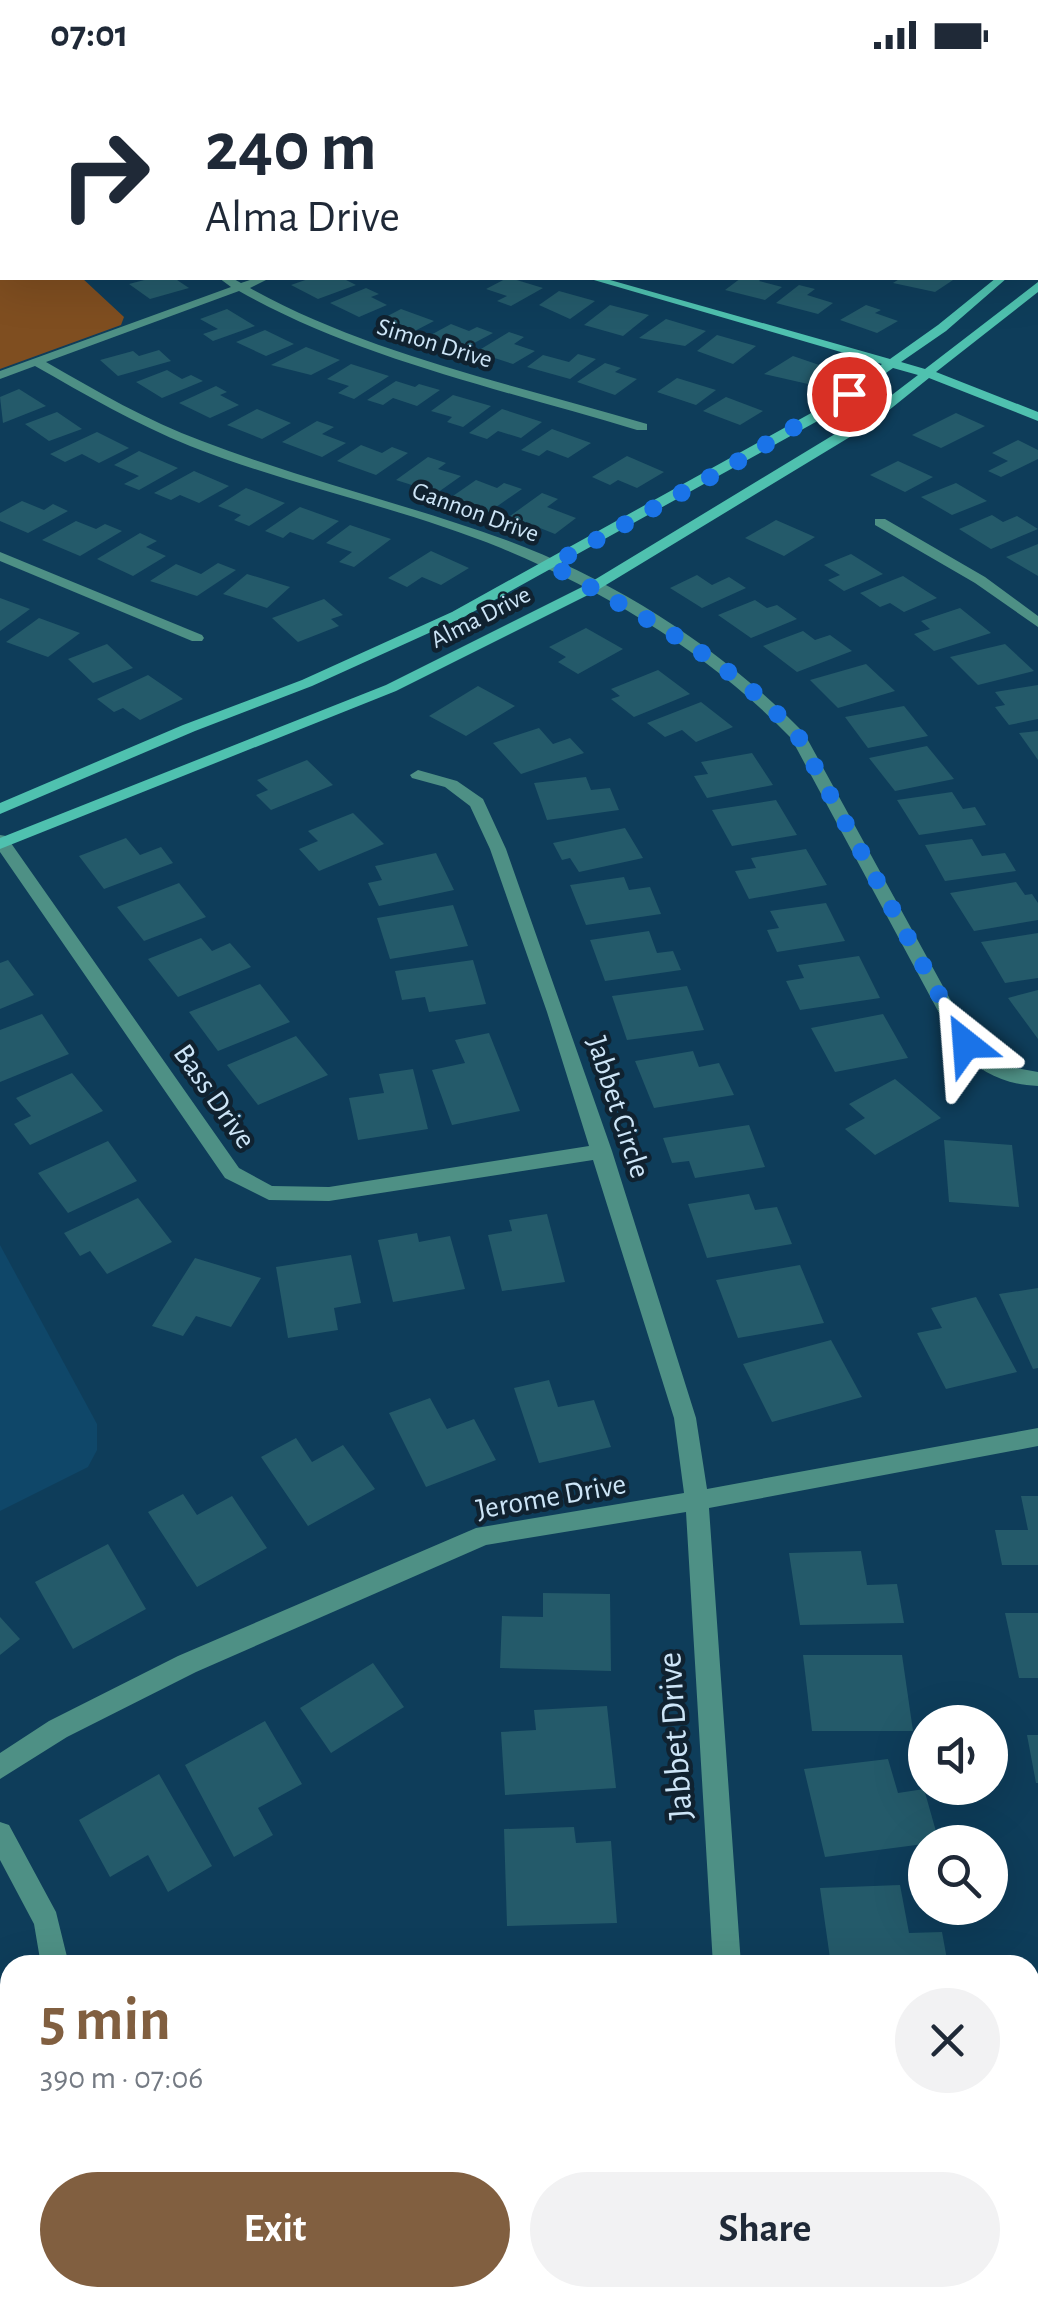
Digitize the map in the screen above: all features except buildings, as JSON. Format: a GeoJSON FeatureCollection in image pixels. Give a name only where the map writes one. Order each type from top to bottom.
{"type":"FeatureCollection","features":[{"type":"Feature","properties":{"kind":"main road"},"geometry":{"type":"LineString","coordinates":[[599,280],[929,374],[1038,417]]}},
{"type":"Feature","properties":{"kind":"main road","name":"Alma Drive"},"geometry":{"type":"LineString","coordinates":[[0,809],[458,616],[818,414],[893,363],[999,280]]}},
{"type":"Feature","properties":{"kind":"main road","name":"Alma Drive"},"geometry":{"type":"LineString","coordinates":[[1,842],[391,688],[591,588],[800,464],[929,374],[1038,286]]}},
{"type":"Feature","properties":{"kind":"street","name":"Simon Drive"},"geometry":{"type":"LineString","coordinates":[[227,280],[294,318],[351,340],[642,427]]}},
{"type":"Feature","properties":{"kind":"street"},"geometry":{"type":"LineString","coordinates":[[0,375],[258,280]]}},
{"type":"Feature","properties":{"kind":"street","name":"Gannon Drive"},"geometry":{"type":"LineString","coordinates":[[36,362],[131,415],[197,444],[503,544],[551,565],[698,648],[763,697],[798,736],[966,1044],[981,1062],[1002,1074],[1038,1079]]}},
{"type":"Feature","properties":{"kind":"street"},"geometry":{"type":"LineString","coordinates":[[880,522],[980,580],[1038,623]]}},
{"type":"Feature","properties":{"kind":"street"},"geometry":{"type":"LineString","coordinates":[[0,556],[197,638]]}},
{"type":"Feature","properties":{"kind":"street","name":"Jabbet Circle"},"geometry":{"type":"LineString","coordinates":[[418,775],[451,784],[477,802],[527,928],[686,1418],[697,1501]]}},
{"type":"Feature","properties":{"kind":"street","name":"Bass Drive"},"geometry":{"type":"LineString","coordinates":[[1,842],[232,1174],[268,1194],[329,1194],[602,1152]]}},
{"type":"Feature","properties":{"kind":"street","name":"Jerome Drive"},"geometry":{"type":"LineString","coordinates":[[0,1767],[58,1728],[187,1664],[484,1536],[1038,1438]]}},
{"type":"Feature","properties":{"kind":"street","name":"Jabbet Drive"},"geometry":{"type":"LineString","coordinates":[[697,1501],[726,1955]]}},
{"type":"Feature","properties":{"kind":"street"},"geometry":{"type":"LineString","coordinates":[[0,1834],[47,1921],[53,1955]]}},
{"type":"Feature","properties":{"kind":"shaded area"},"geometry":{"type":"Polygon","coordinates":[[[0,280],[84,280],[124,317],[121,325],[0,369],[0,280]]]}},
{"type":"Feature","properties":{"kind":"shaded area"},"geometry":{"type":"Polygon","coordinates":[[[0,1245],[97,1424],[97,1450],[88,1467],[0,1511],[0,1245]]]}},
{"type":"Feature","properties":{"kind":"route"},"geometry":{"type":"LineString","coordinates":[[849,394],[732,465],[551,565],[698,648],[763,697],[798,736],[966,1044]]}}]}
